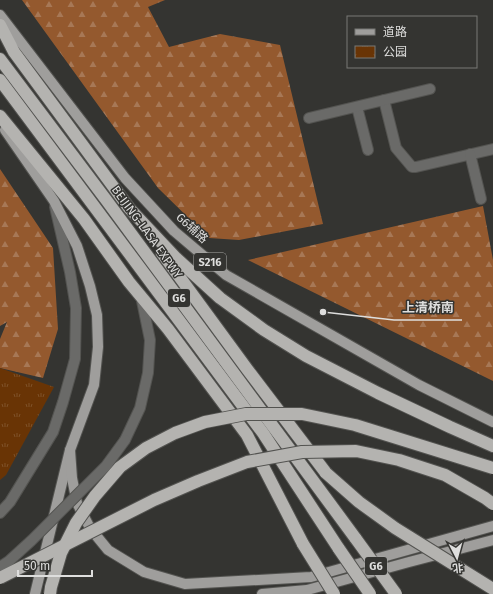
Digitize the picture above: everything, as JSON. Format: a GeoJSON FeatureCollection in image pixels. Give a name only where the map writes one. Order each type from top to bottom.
{"type":"FeatureCollection","features":[{"type":"Feature","properties":{"kind":"highway"},"geometry":{"type":"LineString","coordinates":[[0,25],[14,52],[326,473],[359,502],[394,528],[493,589]]}},
{"type":"Feature","properties":{"kind":"highway","name":"BEIJING-LASA EXPWY"},"geometry":{"type":"LineString","coordinates":[[0,59],[112,207],[396,594]]}},
{"type":"Feature","properties":{"kind":"highway","name":"G6"},"geometry":{"type":"LineString","coordinates":[[0,80],[263,433],[370,594]]}},
{"type":"Feature","properties":{"kind":"highway"},"geometry":{"type":"LineString","coordinates":[[0,116],[84,219],[129,282],[168,329],[247,435],[302,544],[334,594]]}},
{"type":"Feature","properties":{"kind":"highway"},"geometry":{"type":"LineString","coordinates":[[129,208],[176,258],[220,298],[264,330],[306,356],[378,393],[493,446]]}},
{"type":"Feature","properties":{"kind":"highway"},"geometry":{"type":"LineString","coordinates":[[50,594],[61,553],[76,523],[95,496],[120,467],[146,448],[174,433],[205,422],[246,414],[302,414],[355,425],[493,468]]}},
{"type":"Feature","properties":{"kind":"highway"},"geometry":{"type":"LineString","coordinates":[[0,578],[154,500],[198,481],[247,462],[302,452],[356,451],[399,460],[445,475],[493,504]]}},
{"type":"Feature","properties":{"kind":"main road","name":"G6辅路"},"geometry":{"type":"LineString","coordinates":[[0,15],[125,178],[174,232],[226,275],[420,385],[493,422]]}},
{"type":"Feature","properties":{"kind":"main road"},"geometry":{"type":"LineString","coordinates":[[0,122],[54,201],[77,246],[90,286],[97,315],[98,347],[94,385],[70,450],[34,594]]}},
{"type":"Feature","properties":{"kind":"main road"},"geometry":{"type":"LineString","coordinates":[[70,450],[72,478],[77,503],[90,528],[108,550],[144,572],[185,584],[311,577],[493,526]]}},
{"type":"Feature","properties":{"kind":"main road"},"geometry":{"type":"LineString","coordinates":[[262,594],[307,590],[493,540]]}},
{"type":"Feature","properties":{"kind":"street"},"geometry":{"type":"LineString","coordinates":[[308,118],[430,89]]}},
{"type":"Feature","properties":{"kind":"street"},"geometry":{"type":"LineString","coordinates":[[384,100],[396,148],[412,166],[416,167],[493,149]]}},
{"type":"Feature","properties":{"kind":"street"},"geometry":{"type":"LineString","coordinates":[[357,107],[368,150]]}},
{"type":"Feature","properties":{"kind":"street"},"geometry":{"type":"LineString","coordinates":[[470,154],[481,199]]}},
{"type":"Feature","properties":{"kind":"street"},"geometry":{"type":"LineString","coordinates":[[0,513],[10,502],[53,432],[75,359],[76,308],[70,272],[54,201]]}},
{"type":"Feature","properties":{"kind":"street"},"geometry":{"type":"LineString","coordinates":[[0,567],[9,561],[32,540],[106,466],[125,440],[140,408],[148,373],[150,340],[141,296]]}},
{"type":"Feature","properties":{"kind":"green space"},"geometry":{"type":"Polygon","coordinates":[[[22,0],[165,0],[148,7],[169,47],[220,34],[280,45],[323,224],[239,240],[209,238],[158,188],[22,0]]]}},
{"type":"Feature","properties":{"kind":"green space"},"geometry":{"type":"Polygon","coordinates":[[[0,169],[53,248],[58,329],[43,378],[0,368],[0,339],[7,322],[0,326],[0,169]]]}},
{"type":"Feature","properties":{"kind":"green space"},"geometry":{"type":"Polygon","coordinates":[[[483,206],[493,260],[493,381],[248,260],[483,206]]]}},
{"type":"Feature","properties":{"kind":"green space"},"geometry":{"type":"Polygon","coordinates":[[[0,368],[54,387],[6,475],[0,480],[0,368]]]}},
{"type":"Feature","properties":{"kind":"place","name":"上清桥南"},"geometry":{"type":"Point","coordinates":[323,312]}}]}
